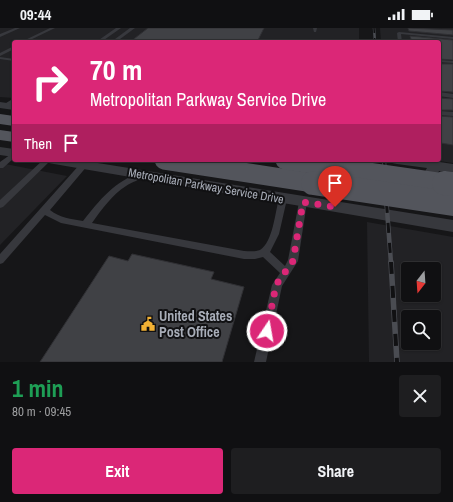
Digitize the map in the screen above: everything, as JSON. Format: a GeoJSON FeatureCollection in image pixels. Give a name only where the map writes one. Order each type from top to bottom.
{"type":"FeatureCollection","features":[{"type":"Feature","properties":{"kind":"main road"},"geometry":{"type":"LineString","coordinates":[[7,107],[12,117]]}},
{"type":"Feature","properties":{"kind":"main road"},"geometry":{"type":"LineString","coordinates":[[0,135],[12,137]]}},
{"type":"Feature","properties":{"kind":"main road"},"geometry":{"type":"LineString","coordinates":[[177,162],[453,204]]}},
{"type":"Feature","properties":{"kind":"main road"},"geometry":{"type":"LineString","coordinates":[[299,162],[453,184]]}},
{"type":"Feature","properties":{"kind":"street"},"geometry":{"type":"LineString","coordinates":[[0,151],[12,154]]}},
{"type":"Feature","properties":{"kind":"street","name":"Metropolitan Parkway Service Drive"},"geometry":{"type":"LineString","coordinates":[[66,162],[282,199],[453,225]]}},
{"type":"Feature","properties":{"kind":"street"},"geometry":{"type":"LineString","coordinates":[[322,205],[333,200],[338,193],[339,162]]}},
{"type":"Feature","properties":{"kind":"street"},"geometry":{"type":"LineString","coordinates":[[411,162],[447,167]]}},
{"type":"Feature","properties":{"kind":"street"},"geometry":{"type":"LineString","coordinates":[[447,167],[434,168],[430,175],[437,208],[444,218],[453,225]]}},
{"type":"Feature","properties":{"kind":"lane"},"geometry":{"type":"LineString","coordinates":[[0,36],[18,28]]}},
{"type":"Feature","properties":{"kind":"lane"},"geometry":{"type":"LineString","coordinates":[[45,28],[53,28]]}},
{"type":"Feature","properties":{"kind":"lane"},"geometry":{"type":"LineString","coordinates":[[28,40],[53,28]]}},
{"type":"Feature","properties":{"kind":"lane"},"geometry":{"type":"LineString","coordinates":[[101,40],[119,28]]}},
{"type":"Feature","properties":{"kind":"lane"},"geometry":{"type":"LineString","coordinates":[[116,40],[134,28]]}},
{"type":"Feature","properties":{"kind":"lane"},"geometry":{"type":"LineString","coordinates":[[400,40],[399,33],[453,38]]}},
{"type":"Feature","properties":{"kind":"lane"},"geometry":{"type":"LineString","coordinates":[[0,55],[12,48]]}},
{"type":"Feature","properties":{"kind":"lane"},"geometry":{"type":"LineString","coordinates":[[0,55],[12,59]]}},
{"type":"Feature","properties":{"kind":"lane"},"geometry":{"type":"LineString","coordinates":[[441,61],[453,62]]}},
{"type":"Feature","properties":{"kind":"lane"},"geometry":{"type":"LineString","coordinates":[[441,94],[453,96]]}},
{"type":"Feature","properties":{"kind":"lane"},"geometry":{"type":"LineString","coordinates":[[441,113],[453,114]]}},
{"type":"Feature","properties":{"kind":"lane"},"geometry":{"type":"LineString","coordinates":[[0,166],[12,156]]}},
{"type":"Feature","properties":{"kind":"lane"},"geometry":{"type":"LineString","coordinates":[[0,205],[46,162]]}},
{"type":"Feature","properties":{"kind":"lane"},"geometry":{"type":"LineString","coordinates":[[0,260],[84,165]]}},
{"type":"Feature","properties":{"kind":"lane"},"geometry":{"type":"LineString","coordinates":[[86,224],[103,202],[120,184],[141,175]]}},
{"type":"Feature","properties":{"kind":"lane"},"geometry":{"type":"LineString","coordinates":[[45,210],[61,220],[244,256],[264,252],[271,245],[282,199]]}},
{"type":"Feature","properties":{"kind":"lane"},"geometry":{"type":"LineString","coordinates":[[260,362],[276,285],[293,261],[303,202]]}},
{"type":"Feature","properties":{"kind":"lane"},"geometry":{"type":"LineString","coordinates":[[264,252],[285,272]]}},
{"type":"Feature","properties":{"kind":"shaded area"},"geometry":{"type":"Polygon","coordinates":[[[0,28],[359,28],[359,40],[12,40],[12,98],[0,97],[0,28]]]}},
{"type":"Feature","properties":{"kind":"shaded area"},"geometry":{"type":"Polygon","coordinates":[[[380,28],[453,28],[453,163],[441,161],[441,40],[381,40],[380,28]]]}},
{"type":"Feature","properties":{"kind":"shaded area"},"geometry":{"type":"Polygon","coordinates":[[[0,163],[67,176],[0,245],[0,163]]]}},
{"type":"Feature","properties":{"kind":"shaded area"},"geometry":{"type":"Polygon","coordinates":[[[367,222],[453,237],[453,362],[369,362],[367,222]]]}},
{"type":"Feature","properties":{"kind":"building"},"geometry":{"type":"Polygon","coordinates":[[[148,28],[264,28],[258,40],[133,40],[148,28]]]}},
{"type":"Feature","properties":{"kind":"building"},"geometry":{"type":"Polygon","coordinates":[[[408,28],[453,30],[453,35],[409,31],[408,28]]]}},
{"type":"Feature","properties":{"kind":"building"},"geometry":{"type":"Polygon","coordinates":[[[410,36],[453,40],[453,60],[441,59],[441,40],[411,40],[410,36]]]}},
{"type":"Feature","properties":{"kind":"building"},"geometry":{"type":"Polygon","coordinates":[[[441,64],[453,64],[453,92],[441,91],[441,64]]]}},
{"type":"Feature","properties":{"kind":"building"},"geometry":{"type":"Polygon","coordinates":[[[441,98],[453,99],[453,110],[441,110],[441,98]]]}},
{"type":"Feature","properties":{"kind":"building"},"geometry":{"type":"Polygon","coordinates":[[[441,116],[453,117],[453,145],[441,143],[441,116]]]}},
{"type":"Feature","properties":{"kind":"building","name":"United States Post Office"},"geometry":{"type":"Polygon","coordinates":[[[132,254],[214,272],[211,279],[244,287],[222,362],[40,362],[109,256],[128,261],[132,254]]]}},
{"type":"Feature","properties":{"kind":"railway"},"geometry":{"type":"LineString","coordinates":[[374,28],[375,40]]}},
{"type":"Feature","properties":{"kind":"railway"},"geometry":{"type":"LineString","coordinates":[[384,162],[386,184]]}},
{"type":"Feature","properties":{"kind":"railway"},"geometry":{"type":"LineString","coordinates":[[385,183],[391,263]]}},
{"type":"Feature","properties":{"kind":"railway"},"geometry":{"type":"LineString","coordinates":[[391,262],[397,362]]}},
{"type":"Feature","properties":{"kind":"place","name":"United States Post Office"},"geometry":{"type":"Point","coordinates":[148,324]}},
{"type":"Feature","properties":{"kind":"route"},"geometry":{"type":"LineString","coordinates":[[267,331],[276,285],[293,261],[303,202],[335,207]]}}]}
